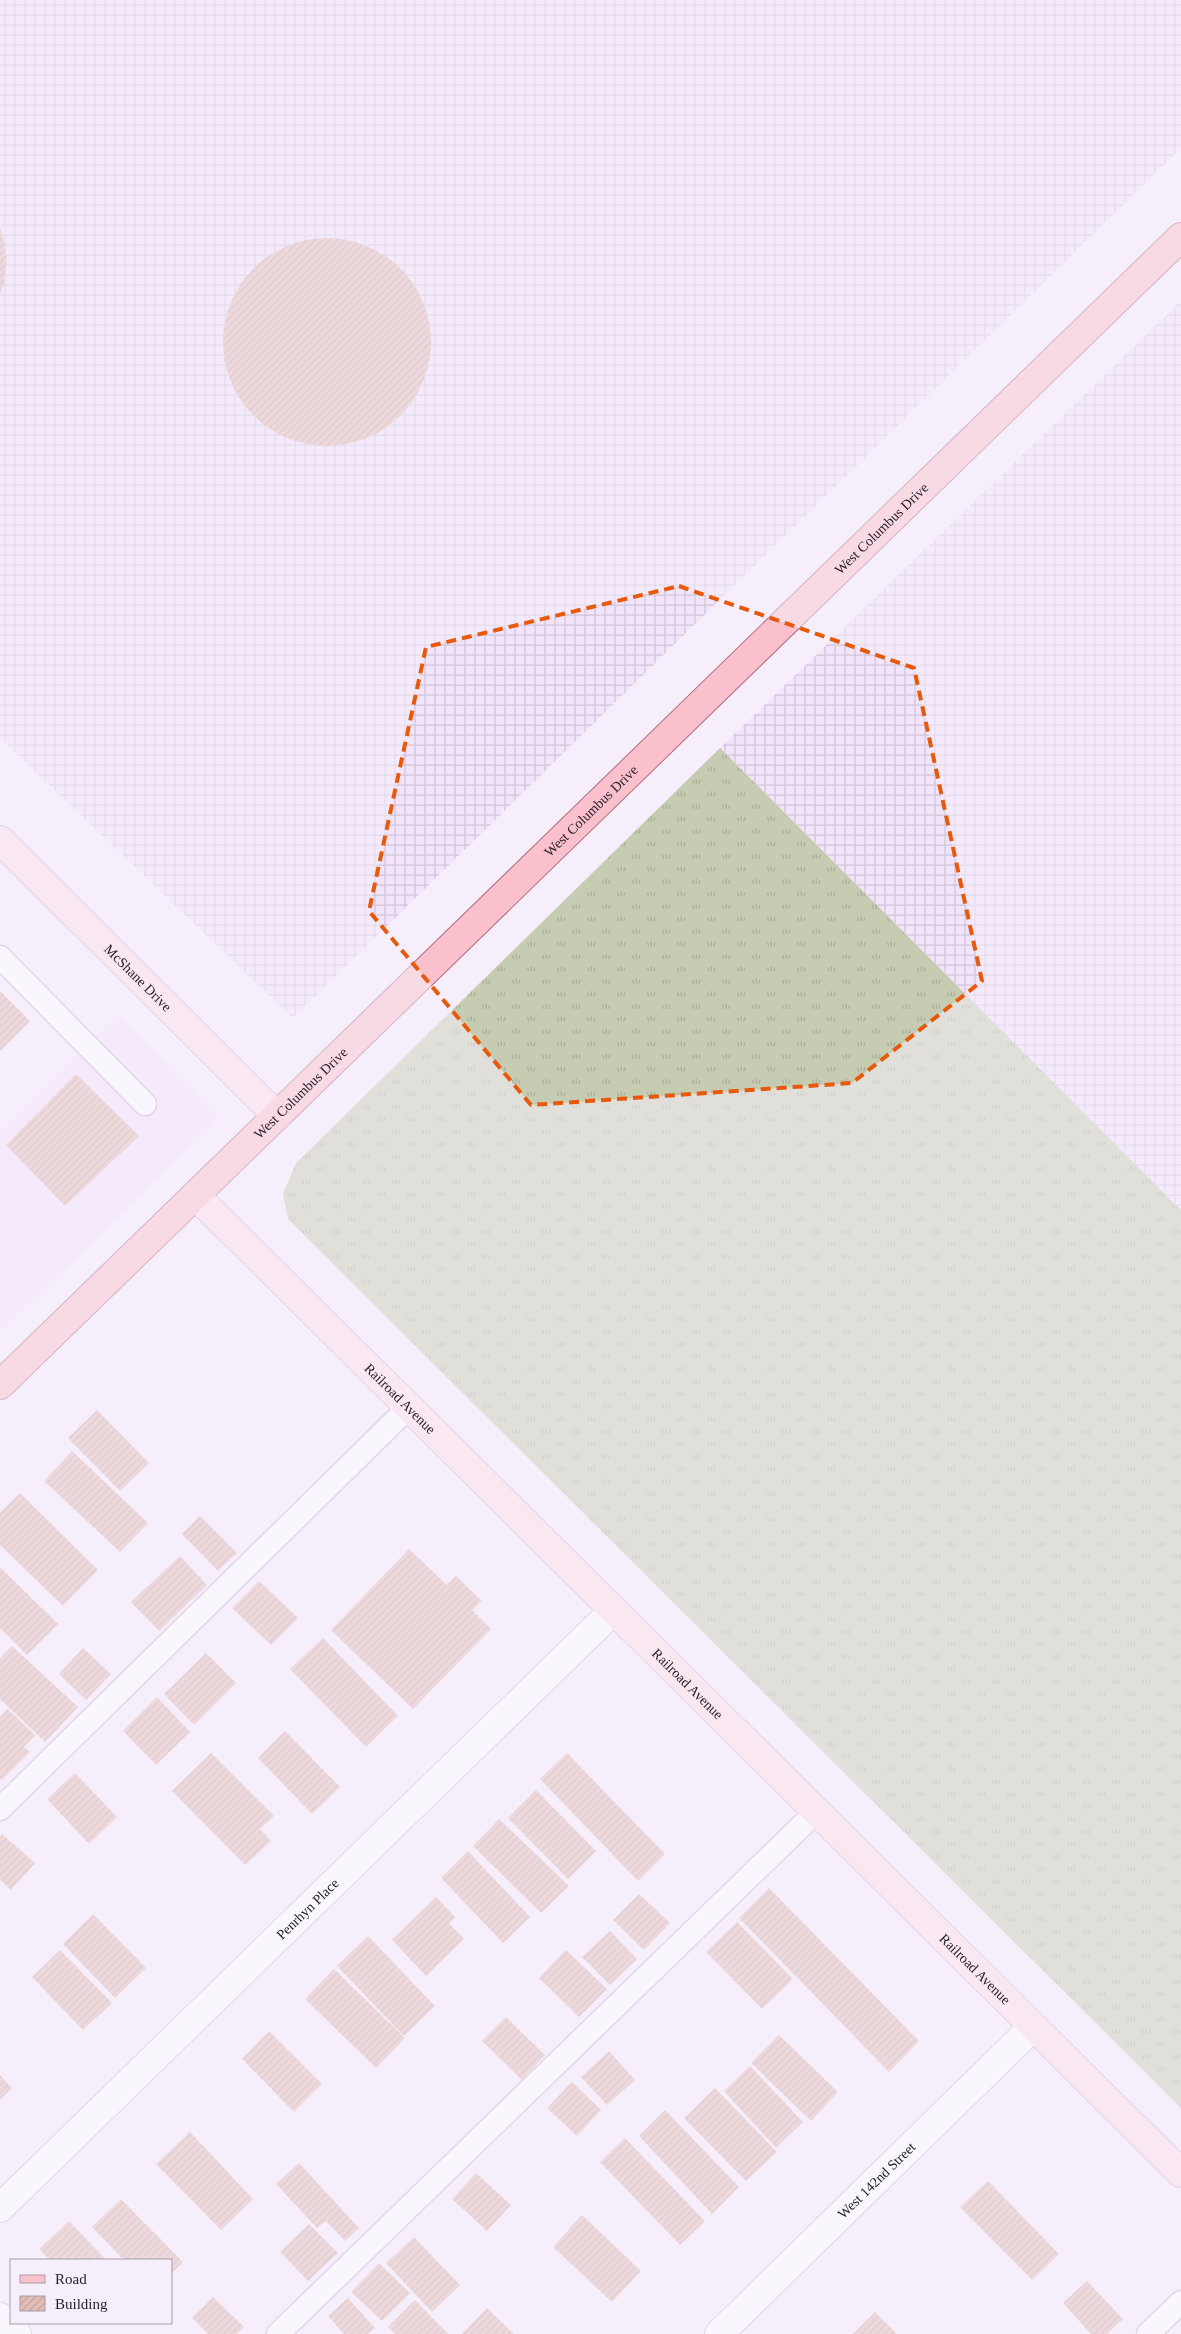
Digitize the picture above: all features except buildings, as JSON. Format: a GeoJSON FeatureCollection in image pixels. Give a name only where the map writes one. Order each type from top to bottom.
{"type":"FeatureCollection","features":[{"type":"Feature","properties":{"kind":"main road","name":"West Columbus Drive"},"geometry":{"type":"LineString","coordinates":[[0,1385],[1181,237]]}},
{"type":"Feature","properties":{"kind":"street","name":"McShane Drive"},"geometry":{"type":"LineString","coordinates":[[0,840],[276,1116]]}},
{"type":"Feature","properties":{"kind":"street","name":"Railroad Avenue"},"geometry":{"type":"LineString","coordinates":[[195,1195],[1181,2173]]}},
{"type":"Feature","properties":{"kind":"street","name":"Penrhyn Place"},"geometry":{"type":"LineString","coordinates":[[0,2208],[614,1610]]}},
{"type":"Feature","properties":{"kind":"street","name":"West 142nd Street"},"geometry":{"type":"LineString","coordinates":[[719,2334],[1033,2027]]}},
{"type":"Feature","properties":{"kind":"street"},"geometry":{"type":"LineString","coordinates":[[0,2317],[17,2334]]}},
{"type":"Feature","properties":{"kind":"lane"},"geometry":{"type":"LineString","coordinates":[[0,957],[145,1104]]}},
{"type":"Feature","properties":{"kind":"lane"},"geometry":{"type":"LineString","coordinates":[[0,1809],[409,1407]]}},
{"type":"Feature","properties":{"kind":"lane"},"geometry":{"type":"LineString","coordinates":[[278,2334],[817,1811]]}},
{"type":"Feature","properties":{"kind":"lane"},"geometry":{"type":"LineString","coordinates":[[1148,2334],[1181,2302]]}},
{"type":"Feature","properties":{"kind":"highlighted area"},"geometry":{"type":"Polygon","coordinates":[[[679,586],[914,668],[982,981],[852,1083],[531,1105],[369,911],[426,647],[679,586]]]}},
{"type":"Feature","properties":{"kind":"shaded area"},"geometry":{"type":"Polygon","coordinates":[[[0,0],[1181,0],[1181,148],[293,1018],[0,738],[0,0]]]}},
{"type":"Feature","properties":{"kind":"shaded area"},"geometry":{"type":"Polygon","coordinates":[[[1181,301],[1181,1210],[720,748],[1181,301]]]}},
{"type":"Feature","properties":{"kind":"shaded area"},"geometry":{"type":"Polygon","coordinates":[[[118,1015],[220,1119],[0,1332],[0,1131],[118,1015]]]}},
{"type":"Feature","properties":{"kind":"green space"},"geometry":{"type":"Polygon","coordinates":[[[720,748],[1181,1210],[1181,2108],[288,1219],[283,1194],[296,1163],[720,748]]]}}]}
